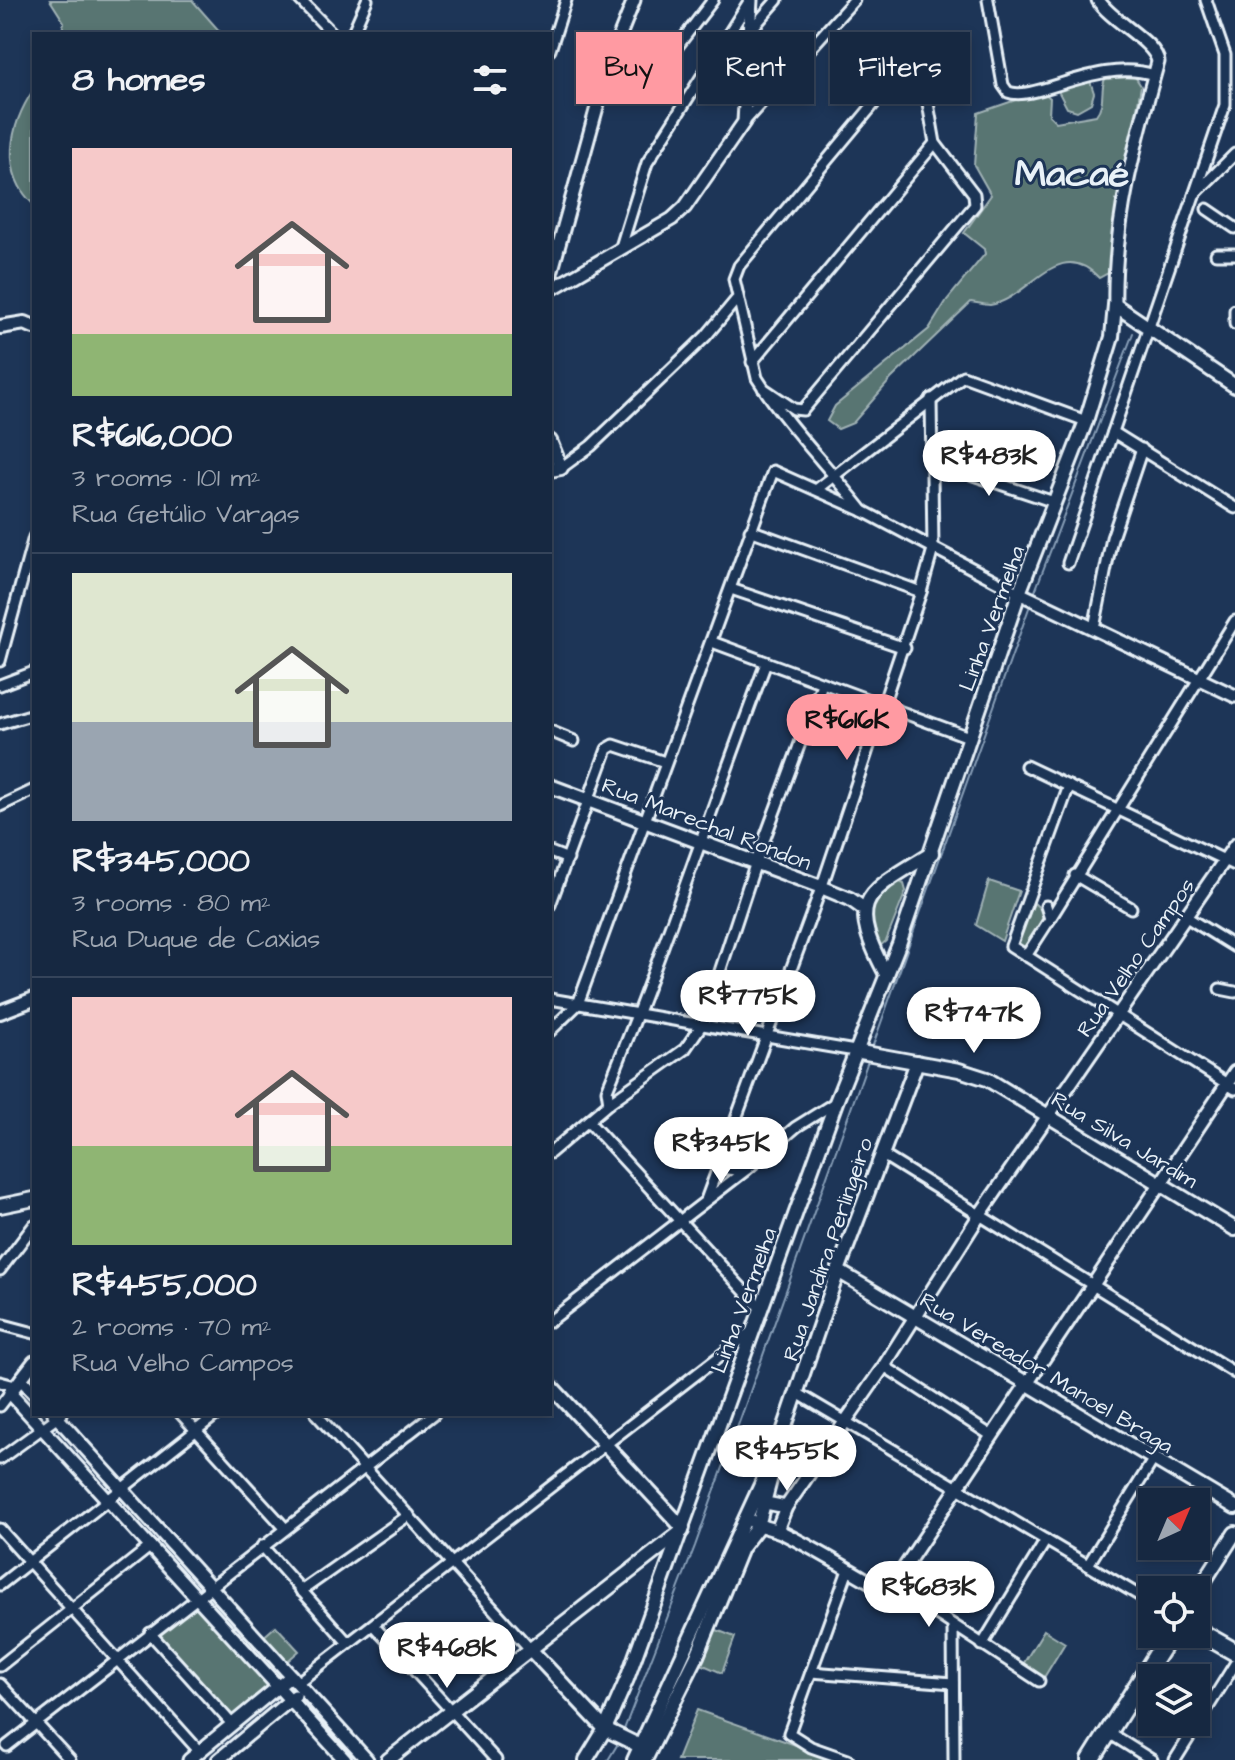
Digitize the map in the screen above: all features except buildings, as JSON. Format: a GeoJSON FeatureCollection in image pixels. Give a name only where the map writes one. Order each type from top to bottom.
{"type":"FeatureCollection","features":[{"type":"Feature","properties":{"kind":"highway"},"geometry":{"type":"LineString","coordinates":[[1210,1638],[1235,1652]]}},
{"type":"Feature","properties":{"kind":"highway"},"geometry":{"type":"LineString","coordinates":[[1091,1760],[1161,1648]]}},
{"type":"Feature","properties":{"kind":"main road"},"geometry":{"type":"LineString","coordinates":[[1115,305],[1235,386]]}},
{"type":"Feature","properties":{"kind":"main road","name":"Linha Vermelha"},"geometry":{"type":"LineString","coordinates":[[586,1760],[607,1730],[836,1102],[865,1053],[887,976],[932,853],[1019,593],[1086,421],[1109,347],[1115,305]]}},
{"type":"Feature","properties":{"kind":"main road"},"geometry":{"type":"LineString","coordinates":[[0,327],[25,323],[32,326]]}},
{"type":"Feature","properties":{"kind":"main road","name":"Rua Marechal Rondon"},"geometry":{"type":"LineString","coordinates":[[552,787],[866,903]]}},
{"type":"Feature","properties":{"kind":"main road"},"geometry":{"type":"LineString","coordinates":[[887,976],[869,940],[866,903],[898,873],[932,853]]}},
{"type":"Feature","properties":{"kind":"main road"},"geometry":{"type":"LineString","coordinates":[[898,873],[912,879],[918,893]]}},
{"type":"Feature","properties":{"kind":"main road"},"geometry":{"type":"LineString","coordinates":[[869,940],[885,950],[899,944]]}},
{"type":"Feature","properties":{"kind":"main road"},"geometry":{"type":"LineString","coordinates":[[0,1012],[32,1000]]}},
{"type":"Feature","properties":{"kind":"main road","name":"Rua Silva Jardim"},"geometry":{"type":"LineString","coordinates":[[865,1053],[987,1079],[1235,1229]]}},
{"type":"Feature","properties":{"kind":"main road","name":"Rua Jandira Perlingeiro"},"geometry":{"type":"LineString","coordinates":[[645,1760],[642,1752],[738,1554],[758,1526],[760,1500],[838,1271],[917,1062]]}},
{"type":"Feature","properties":{"kind":"main road"},"geometry":{"type":"LineString","coordinates":[[0,1206],[32,1199]]}},
{"type":"Feature","properties":{"kind":"main road","name":"Rua Vereador Manoel Braga"},"geometry":{"type":"LineString","coordinates":[[838,1271],[1235,1507]]}},
{"type":"Feature","properties":{"kind":"main road"},"geometry":{"type":"LineString","coordinates":[[388,1760],[682,1530],[552,1387]]}},
{"type":"Feature","properties":{"kind":"main road","name":"Rua Jandira Perlingeiro"},"geometry":{"type":"LineString","coordinates":[[691,1653],[746,1517],[760,1500]]}},
{"type":"Feature","properties":{"kind":"main road"},"geometry":{"type":"LineString","coordinates":[[1208,1576],[1235,1533]]}},
{"type":"Feature","properties":{"kind":"main road"},"geometry":{"type":"LineString","coordinates":[[660,1548],[671,1561]]}},
{"type":"Feature","properties":{"kind":"main road"},"geometry":{"type":"LineString","coordinates":[[529,1648],[607,1730],[642,1752]]}},
{"type":"Feature","properties":{"kind":"street"},"geometry":{"type":"LineString","coordinates":[[300,0],[331,32]]}},
{"type":"Feature","properties":{"kind":"street"},"geometry":{"type":"LineString","coordinates":[[353,32],[367,0]]}},
{"type":"Feature","properties":{"kind":"street"},"geometry":{"type":"LineString","coordinates":[[552,44],[566,0]]}},
{"type":"Feature","properties":{"kind":"street"},"geometry":{"type":"LineString","coordinates":[[621,32],[634,0]]}},
{"type":"Feature","properties":{"kind":"street"},"geometry":{"type":"LineString","coordinates":[[682,40],[713,0]]}},
{"type":"Feature","properties":{"kind":"street"},"geometry":{"type":"LineString","coordinates":[[744,122],[751,0]]}},
{"type":"Feature","properties":{"kind":"street"},"geometry":{"type":"LineString","coordinates":[[620,250],[647,163],[751,0]]}},
{"type":"Feature","properties":{"kind":"street"},"geometry":{"type":"LineString","coordinates":[[750,31],[777,0]]}},
{"type":"Feature","properties":{"kind":"street"},"geometry":{"type":"LineString","coordinates":[[552,289],[657,230],[685,207],[744,122],[854,0]]}},
{"type":"Feature","properties":{"kind":"street"},"geometry":{"type":"LineString","coordinates":[[988,0],[1003,85],[1008,92],[1023,94],[1094,72],[1125,68],[1154,75]]}},
{"type":"Feature","properties":{"kind":"street"},"geometry":{"type":"LineString","coordinates":[[1098,0],[1118,23],[1153,49],[1158,62],[1118,240],[1115,305]]}},
{"type":"Feature","properties":{"kind":"street"},"geometry":{"type":"LineString","coordinates":[[1068,563],[1222,117],[1228,82],[1220,34],[1206,0]]}},
{"type":"Feature","properties":{"kind":"street"},"geometry":{"type":"LineString","coordinates":[[763,388],[794,409],[803,410],[975,205],[974,194],[935,143],[921,64],[913,60],[749,254],[734,279],[736,300],[752,362],[763,388],[863,511]]}},
{"type":"Feature","properties":{"kind":"street"},"geometry":{"type":"LineString","coordinates":[[552,270],[598,104]]}},
{"type":"Feature","properties":{"kind":"street"},"geometry":{"type":"LineString","coordinates":[[752,362],[935,143]]}},
{"type":"Feature","properties":{"kind":"street"},"geometry":{"type":"LineString","coordinates":[[1194,195],[1235,154]]}},
{"type":"Feature","properties":{"kind":"street"},"geometry":{"type":"LineString","coordinates":[[1207,209],[1235,228]]}},
{"type":"Feature","properties":{"kind":"street"},"geometry":{"type":"LineString","coordinates":[[1216,254],[1235,254]]}},
{"type":"Feature","properties":{"kind":"street"},"geometry":{"type":"LineString","coordinates":[[556,469],[591,446],[706,336],[736,300]]}},
{"type":"Feature","properties":{"kind":"street"},"geometry":{"type":"LineString","coordinates":[[1235,310],[1235,324]]}},
{"type":"Feature","properties":{"kind":"street"},"geometry":{"type":"LineString","coordinates":[[817,489],[958,378],[969,376],[1086,421]]}},
{"type":"Feature","properties":{"kind":"street"},"geometry":{"type":"LineString","coordinates":[[706,1200],[821,887],[905,648],[921,592],[933,549],[931,399]]}},
{"type":"Feature","properties":{"kind":"street"},"geometry":{"type":"LineString","coordinates":[[1113,432],[1235,508]]}},
{"type":"Feature","properties":{"kind":"street"},"geometry":{"type":"LineString","coordinates":[[1094,628],[1112,538],[1142,449]]}},
{"type":"Feature","properties":{"kind":"street"},"geometry":{"type":"LineString","coordinates":[[934,462],[1054,502]]}},
{"type":"Feature","properties":{"kind":"street"},"geometry":{"type":"LineString","coordinates":[[552,1029],[578,1004],[771,473],[776,470],[863,511],[1019,593],[1235,696]]}},
{"type":"Feature","properties":{"kind":"street"},"geometry":{"type":"LineString","coordinates":[[750,530],[921,592]]}},
{"type":"Feature","properties":{"kind":"street"},"geometry":{"type":"LineString","coordinates":[[0,661],[32,544]]}},
{"type":"Feature","properties":{"kind":"street"},"geometry":{"type":"LineString","coordinates":[[731,589],[905,648]]}},
{"type":"Feature","properties":{"kind":"street"},"geometry":{"type":"LineString","coordinates":[[1026,956],[1235,621]]}},
{"type":"Feature","properties":{"kind":"street"},"geometry":{"type":"LineString","coordinates":[[712,642],[969,737]]}},
{"type":"Feature","properties":{"kind":"street"},"geometry":{"type":"LineString","coordinates":[[609,1103],[607,1090],[638,1015],[698,841],[766,663]]}},
{"type":"Feature","properties":{"kind":"street"},"geometry":{"type":"LineString","coordinates":[[0,685],[32,673]]}},
{"type":"Feature","properties":{"kind":"street"},"geometry":{"type":"LineString","coordinates":[[552,1151],[609,1103],[685,1049],[703,1023],[756,862],[822,684]]}},
{"type":"Feature","properties":{"kind":"street"},"geometry":{"type":"LineString","coordinates":[[0,724],[32,715]]}},
{"type":"Feature","properties":{"kind":"street"},"geometry":{"type":"LineString","coordinates":[[552,732],[574,741]]}},
{"type":"Feature","properties":{"kind":"street"},"geometry":{"type":"LineString","coordinates":[[552,900],[610,746],[665,762]]}},
{"type":"Feature","properties":{"kind":"street"},"geometry":{"type":"LineString","coordinates":[[1026,766],[1230,863]]}},
{"type":"Feature","properties":{"kind":"street"},"geometry":{"type":"LineString","coordinates":[[1069,786],[1011,946],[1231,1086]]}},
{"type":"Feature","properties":{"kind":"street"},"geometry":{"type":"LineString","coordinates":[[0,806],[32,791]]}},
{"type":"Feature","properties":{"kind":"street","name":"Rua Velho Campos"},"geometry":{"type":"LineString","coordinates":[[777,1530],[786,1507],[884,1366],[979,1216],[1230,863],[1235,845]]}},
{"type":"Feature","properties":{"kind":"street"},"geometry":{"type":"LineString","coordinates":[[552,853],[568,859]]}},
{"type":"Feature","properties":{"kind":"street"},"geometry":{"type":"LineString","coordinates":[[1075,875],[1131,908]]}},
{"type":"Feature","properties":{"kind":"street"},"geometry":{"type":"LineString","coordinates":[[1046,906],[1064,892]]}},
{"type":"Feature","properties":{"kind":"street"},"geometry":{"type":"LineString","coordinates":[[1030,896],[1046,906],[1050,919]]}},
{"type":"Feature","properties":{"kind":"street"},"geometry":{"type":"LineString","coordinates":[[1188,918],[1235,947]]}},
{"type":"Feature","properties":{"kind":"street"},"geometry":{"type":"LineString","coordinates":[[1220,989],[1235,992]]}},
{"type":"Feature","properties":{"kind":"street"},"geometry":{"type":"LineString","coordinates":[[552,999],[865,1053]]}},
{"type":"Feature","properties":{"kind":"street"},"geometry":{"type":"LineString","coordinates":[[888,1592],[1026,1382],[1231,1086],[1235,1072]]}},
{"type":"Feature","properties":{"kind":"street"},"geometry":{"type":"LineString","coordinates":[[552,1319],[680,1223],[811,1115],[836,1102]]}},
{"type":"Feature","properties":{"kind":"street"},"geometry":{"type":"LineString","coordinates":[[811,1115],[824,1120],[827,1127]]}},
{"type":"Feature","properties":{"kind":"street"},"geometry":{"type":"LineString","coordinates":[[588,1121],[761,1309]]}},
{"type":"Feature","properties":{"kind":"street"},"geometry":{"type":"LineString","coordinates":[[723,1153],[728,1169],[738,1173],[746,1170]]}},
{"type":"Feature","properties":{"kind":"street"},"geometry":{"type":"LineString","coordinates":[[881,1154],[1235,1373]]}},
{"type":"Feature","properties":{"kind":"street"},"geometry":{"type":"LineString","coordinates":[[0,1270],[32,1228]]}},
{"type":"Feature","properties":{"kind":"street"},"geometry":{"type":"LineString","coordinates":[[0,1324],[32,1332]]}},
{"type":"Feature","properties":{"kind":"street"},"geometry":{"type":"LineString","coordinates":[[189,1760],[278,1686],[297,1683],[751,1332]]}},
{"type":"Feature","properties":{"kind":"street"},"geometry":{"type":"LineString","coordinates":[[0,1406],[32,1365]]}},
{"type":"Feature","properties":{"kind":"street"},"geometry":{"type":"LineString","coordinates":[[884,1366],[992,1436]]}},
{"type":"Feature","properties":{"kind":"street"},"geometry":{"type":"LineString","coordinates":[[0,1382],[32,1392]]}},
{"type":"Feature","properties":{"kind":"street"},"geometry":{"type":"LineString","coordinates":[[15,1386],[32,1412]]}},
{"type":"Feature","properties":{"kind":"street"},"geometry":{"type":"LineString","coordinates":[[797,1393],[1138,1595]]}},
{"type":"Feature","properties":{"kind":"street"},"geometry":{"type":"LineString","coordinates":[[35,1416],[345,1760]]}},
{"type":"Feature","properties":{"kind":"street"},"geometry":{"type":"LineString","coordinates":[[0,1459],[57,1416]]}},
{"type":"Feature","properties":{"kind":"street"},"geometry":{"type":"LineString","coordinates":[[59,1416],[119,1489],[367,1760]]}},
{"type":"Feature","properties":{"kind":"street"},"geometry":{"type":"LineString","coordinates":[[183,1416],[285,1528]]}},
{"type":"Feature","properties":{"kind":"street"},"geometry":{"type":"LineString","coordinates":[[0,1585],[214,1416]]}},
{"type":"Feature","properties":{"kind":"street"},"geometry":{"type":"LineString","coordinates":[[318,1416],[529,1648]]}},
{"type":"Feature","properties":{"kind":"street"},"geometry":{"type":"LineString","coordinates":[[7,1746],[431,1416]]}},
{"type":"Feature","properties":{"kind":"street"},"geometry":{"type":"LineString","coordinates":[[1088,1565],[1153,1460]]}},
{"type":"Feature","properties":{"kind":"street"},"geometry":{"type":"LineString","coordinates":[[760,1500],[786,1507]]}},
{"type":"Feature","properties":{"kind":"street"},"geometry":{"type":"LineString","coordinates":[[301,1591],[409,1515]]}},
{"type":"Feature","properties":{"kind":"street"},"geometry":{"type":"LineString","coordinates":[[746,1517],[758,1526],[777,1530],[888,1592],[932,1611],[1039,1681]]}},
{"type":"Feature","properties":{"kind":"street"},"geometry":{"type":"LineString","coordinates":[[0,1529],[200,1752]]}},
{"type":"Feature","properties":{"kind":"street"},"geometry":{"type":"LineString","coordinates":[[982,1645],[1046,1540]]}},
{"type":"Feature","properties":{"kind":"street"},"geometry":{"type":"LineString","coordinates":[[0,1666],[151,1546]]}},
{"type":"Feature","properties":{"kind":"street"},"geometry":{"type":"LineString","coordinates":[[262,1546],[348,1643]]}},
{"type":"Feature","properties":{"kind":"street"},"geometry":{"type":"LineString","coordinates":[[848,1570],[789,1735],[848,1760]]}},
{"type":"Feature","properties":{"kind":"street"},"geometry":{"type":"LineString","coordinates":[[373,1625],[496,1760]]}},
{"type":"Feature","properties":{"kind":"street"},"geometry":{"type":"LineString","coordinates":[[953,1625],[954,1760]]}},
{"type":"Feature","properties":{"kind":"street"},"geometry":{"type":"LineString","coordinates":[[150,1633],[232,1724]]}},
{"type":"Feature","properties":{"kind":"street"},"geometry":{"type":"LineString","coordinates":[[1175,1760],[1235,1664]]}},
{"type":"Feature","properties":{"kind":"street"},"geometry":{"type":"LineString","coordinates":[[811,1672],[953,1683]]}},
{"type":"Feature","properties":{"kind":"street"},"geometry":{"type":"LineString","coordinates":[[218,1760],[291,1700],[297,1683]]}},
{"type":"Feature","properties":{"kind":"street"},"geometry":{"type":"LineString","coordinates":[[0,1684],[70,1760]]}},
{"type":"Feature","properties":{"kind":"street"},"geometry":{"type":"LineString","coordinates":[[1109,1733],[1152,1760]]}},
{"type":"Feature","properties":{"kind":"green space"},"geometry":{"type":"Polygon","coordinates":[[[50,0],[192,0],[220,32],[62,32],[64,22],[50,0]]]}},
{"type":"Feature","properties":{"kind":"green space"},"geometry":{"type":"Polygon","coordinates":[[[1108,74],[1134,75],[1141,86],[1108,273],[1099,278],[1084,266],[1070,263],[1044,273],[1004,301],[990,305],[971,302],[891,379],[853,423],[838,429],[827,421],[835,406],[929,329],[947,300],[985,254],[984,249],[964,233],[991,195],[974,165],[978,113],[1042,91],[1050,98],[1049,115],[1056,122],[1096,115],[1108,74]]]}},
{"type":"Feature","properties":{"kind":"green space"},"geometry":{"type":"Polygon","coordinates":[[[1089,78],[1094,93],[1091,103],[1077,111],[1067,108],[1056,87],[1089,78]]]}},
{"type":"Feature","properties":{"kind":"green space"},"geometry":{"type":"Polygon","coordinates":[[[32,92],[32,203],[16,179],[12,164],[14,134],[32,92]]]}},
{"type":"Feature","properties":{"kind":"green space"},"geometry":{"type":"Polygon","coordinates":[[[892,878],[904,884],[906,891],[886,941],[879,947],[870,924],[869,910],[876,896],[892,878]]]}},
{"type":"Feature","properties":{"kind":"green space"},"geometry":{"type":"Polygon","coordinates":[[[989,881],[1019,891],[1002,941],[976,925],[989,881]]]}},
{"type":"Feature","properties":{"kind":"green space"},"geometry":{"type":"Polygon","coordinates":[[[1034,903],[1045,913],[1029,946],[1020,948],[1017,943],[1034,903]]]}},
{"type":"Feature","properties":{"kind":"green space"},"geometry":{"type":"Polygon","coordinates":[[[195,1603],[271,1687],[232,1718],[157,1635],[195,1603]]]}},
{"type":"Feature","properties":{"kind":"green space"},"geometry":{"type":"Polygon","coordinates":[[[276,1626],[299,1651],[284,1664],[261,1639],[276,1626]]]}},
{"type":"Feature","properties":{"kind":"green space"},"geometry":{"type":"Polygon","coordinates":[[[714,1629],[735,1637],[722,1673],[701,1664],[714,1629]]]}},
{"type":"Feature","properties":{"kind":"green space"},"geometry":{"type":"Polygon","coordinates":[[[1044,1630],[1065,1643],[1043,1679],[1022,1666],[1044,1630]]]}},
{"type":"Feature","properties":{"kind":"green space"},"geometry":{"type":"Polygon","coordinates":[[[697,1710],[838,1760],[677,1760],[697,1710]]]}},
{"type":"Feature","properties":{"kind":"waterway"},"geometry":{"type":"LineString","coordinates":[[1034,594],[1133,333]]}},
{"type":"Feature","properties":{"kind":"waterway"},"geometry":{"type":"LineString","coordinates":[[872,1048],[1029,608]]}},
{"type":"Feature","properties":{"kind":"waterway"},"geometry":{"type":"LineString","coordinates":[[623,1732],[695,1546],[869,1058]]}},
{"type":"Feature","properties":{"kind":"waterway"},"geometry":{"type":"LineString","coordinates":[[608,1760],[619,1742]]}},
{"type":"Feature","properties":{"kind":"district","name":"Macaé"},"geometry":{"type":"Point","coordinates":[1072,173]}}]}
